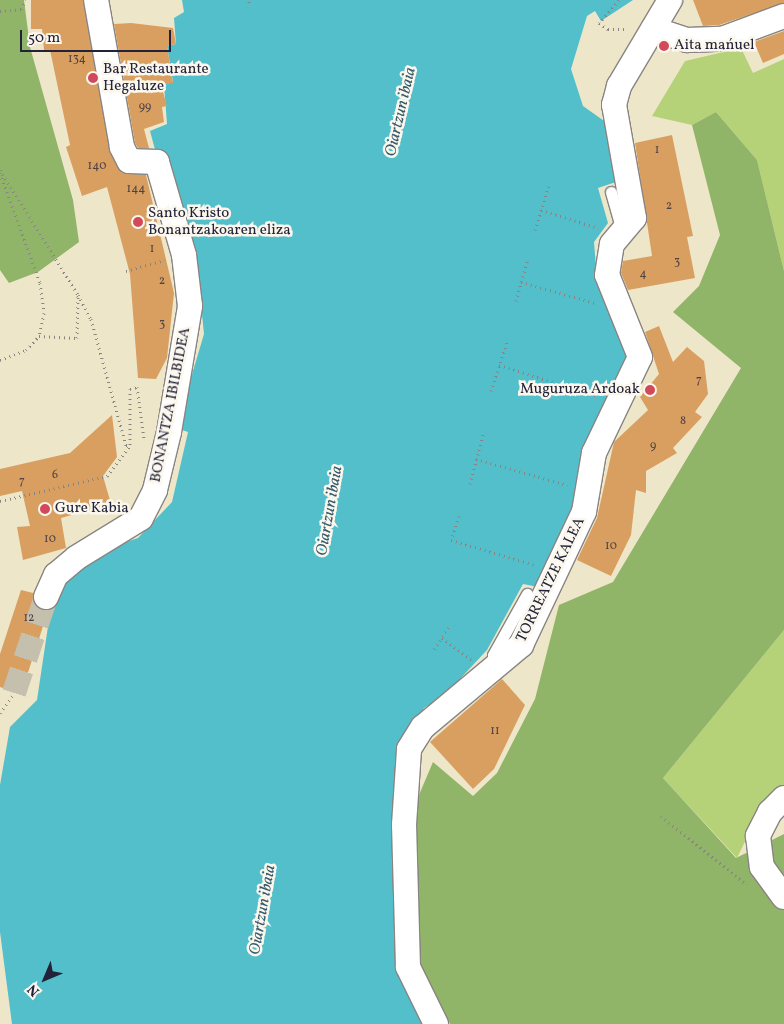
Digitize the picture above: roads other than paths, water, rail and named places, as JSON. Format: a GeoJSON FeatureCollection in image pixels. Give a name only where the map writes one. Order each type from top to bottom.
{"type":"FeatureCollection","features":[{"type":"Feature","properties":{"kind":"street","name":"BONANTZA IBILBIDEA"},"geometry":{"type":"LineString","coordinates":[[46,596],[56,575],[76,558],[141,518],[155,490],[190,306],[184,255],[158,162],[130,161],[122,147],[96,0]]}},
{"type":"Feature","properties":{"kind":"street"},"geometry":{"type":"LineString","coordinates":[[670,0],[653,29],[687,40],[722,39],[784,16]]}},
{"type":"Feature","properties":{"kind":"street","name":"TORREATZE KALEA"},"geometry":{"type":"LineString","coordinates":[[436,1024],[408,967],[404,825],[409,749],[423,727],[485,664],[521,645],[584,512],[594,453],[640,357],[607,275],[613,230],[634,218],[614,105],[619,86],[653,29]]}},
{"type":"Feature","properties":{"kind":"street"},"geometry":{"type":"LineString","coordinates":[[782,895],[762,867],[758,836],[770,812],[784,798]]}},
{"type":"Feature","properties":{"kind":"lane"},"geometry":{"type":"LineString","coordinates":[[611,192],[613,230]]}},
{"type":"Feature","properties":{"kind":"lane"},"geometry":{"type":"LineString","coordinates":[[485,664],[493,655],[527,594]]}},
{"type":"Feature","properties":{"kind":"water","name":"Oiartzun ibaia"},"geometry":{"type":"Polygon","coordinates":[[[182,0],[633,0],[601,21],[595,11],[587,16],[571,69],[583,106],[607,123],[619,181],[598,188],[608,223],[594,242],[597,279],[630,358],[575,511],[538,587],[523,584],[487,650],[445,695],[424,708],[399,752],[424,1024],[12,1024],[0,932],[0,785],[10,727],[37,700],[53,593],[98,551],[138,538],[172,502],[188,432],[176,428],[204,334],[197,265],[166,153],[157,157],[150,131],[167,124],[164,85],[173,82],[167,46],[176,44],[174,18],[184,12],[182,0]]]}},
{"type":"Feature","properties":{"kind":"tunnel"},"geometry":{"type":"LineString","coordinates":[[14,693],[46,597]]}},
{"type":"Feature","properties":{"kind":"place","name":"Aita mańuel"},"geometry":{"type":"Point","coordinates":[664,46]}},
{"type":"Feature","properties":{"kind":"place","name":"Bar Restaurante Hegaluze"},"geometry":{"type":"Point","coordinates":[93,78]}},
{"type":"Feature","properties":{"kind":"place","name":"Santo Kristo Bonantzakoaren eliza"},"geometry":{"type":"Point","coordinates":[138,222]}},
{"type":"Feature","properties":{"kind":"place","name":"Muguruza Ardoak"},"geometry":{"type":"Point","coordinates":[650,390]}},
{"type":"Feature","properties":{"kind":"place","name":"Gure Kabia"},"geometry":{"type":"Point","coordinates":[45,509]}}]}
